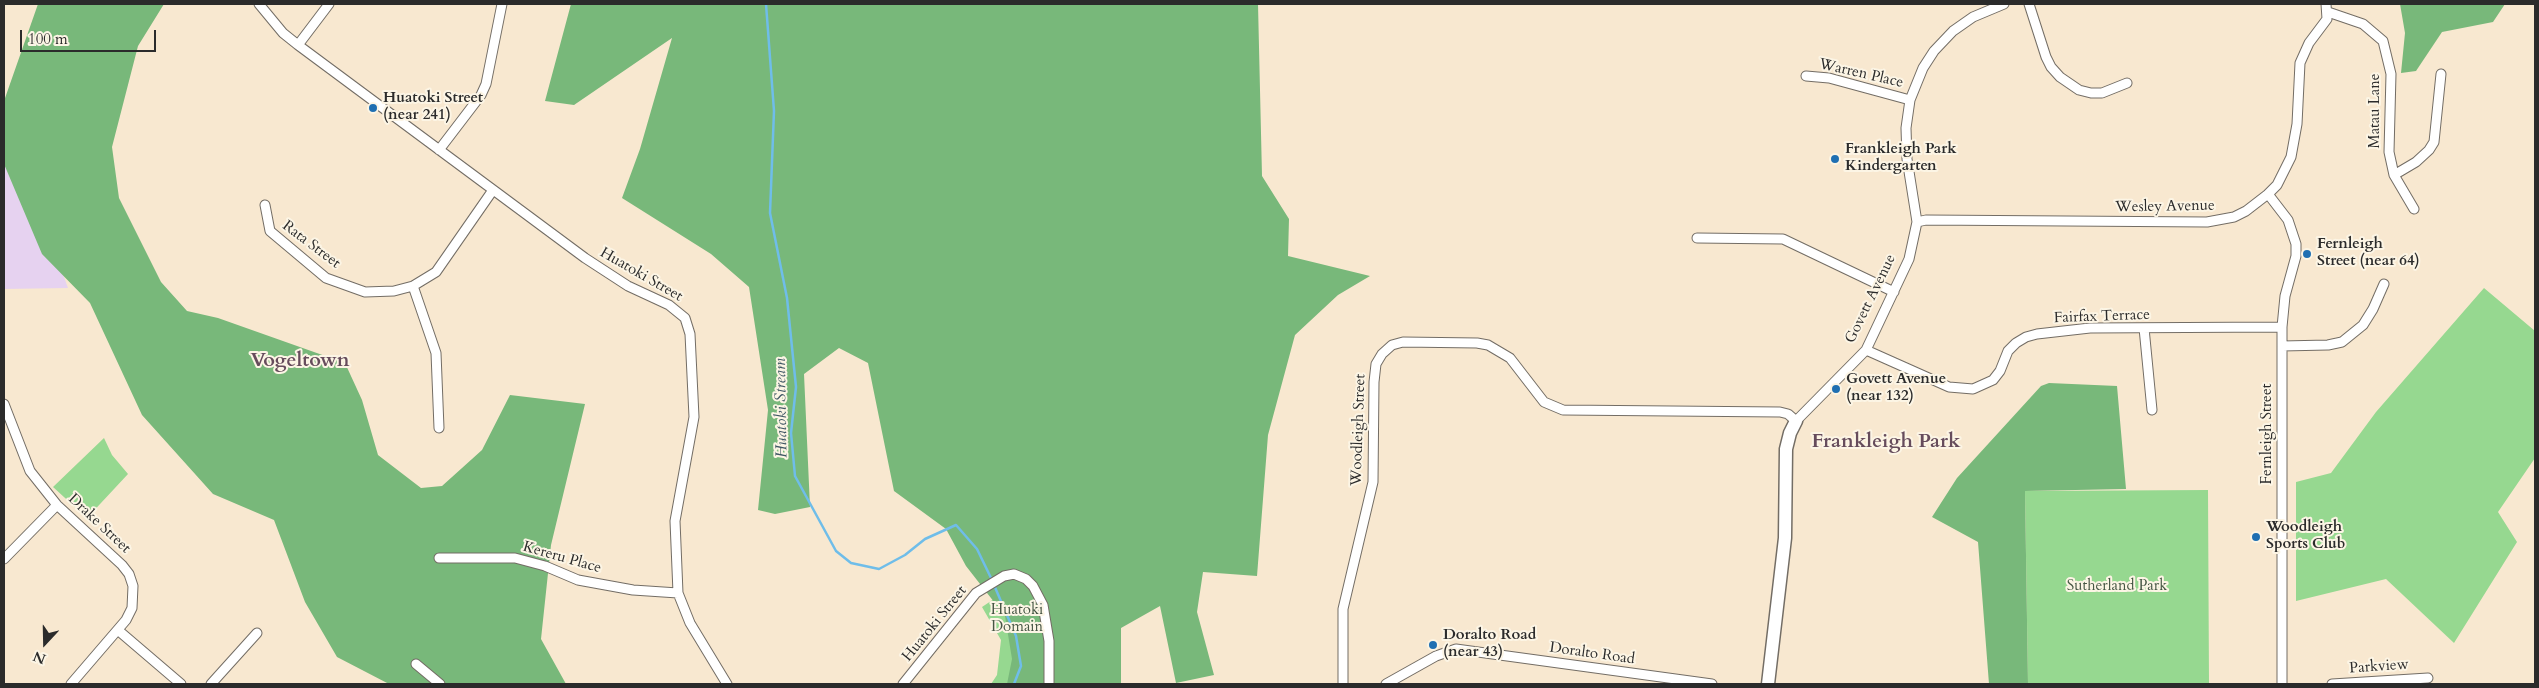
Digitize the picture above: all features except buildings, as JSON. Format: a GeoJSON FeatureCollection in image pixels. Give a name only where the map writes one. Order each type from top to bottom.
{"type":"FeatureCollection","features":[{"type":"Feature","properties":{"kind":"street","name":"Huatoki Street"},"geometry":{"type":"LineString","coordinates":[[259,4],[272,21],[298,45],[493,190],[611,276],[669,305],[684,318],[690,334],[694,417],[675,522],[678,593],[690,623],[727,684]]}},
{"type":"Feature","properties":{"kind":"street"},"geometry":{"type":"LineString","coordinates":[[298,45],[329,4]]}},
{"type":"Feature","properties":{"kind":"street"},"geometry":{"type":"LineString","coordinates":[[439,150],[481,95],[486,84],[502,4]]}},
{"type":"Feature","properties":{"kind":"street","name":"Govett Avenue"},"geometry":{"type":"LineString","coordinates":[[1768,684],[1785,538],[1786,449],[1790,433],[1796,421],[1866,350],[1909,259],[1917,222],[1905,140],[1910,100],[1923,68],[1944,40],[1974,17],[2004,4]]}},
{"type":"Feature","properties":{"kind":"street"},"geometry":{"type":"LineString","coordinates":[[2029,4],[2046,57],[2060,77],[2079,90],[2102,93],[2127,83]]}},
{"type":"Feature","properties":{"kind":"street","name":"Matau Lane"},"geometry":{"type":"LineString","coordinates":[[2327,8],[2362,24],[2383,41],[2391,74],[2389,152],[2394,175],[2414,209]]}},
{"type":"Feature","properties":{"kind":"street","name":"Wesley Avenue"},"geometry":{"type":"LineString","coordinates":[[1917,222],[1926,220],[2207,222],[2234,217],[2268,194],[2286,171],[2292,157],[2297,124],[2300,63],[2309,44],[2324,26],[2327,8]]}},
{"type":"Feature","properties":{"kind":"street"},"geometry":{"type":"LineString","coordinates":[[2394,175],[2416,162],[2429,150],[2434,142],[2441,74]]}},
{"type":"Feature","properties":{"kind":"street","name":"Warren Place"},"geometry":{"type":"LineString","coordinates":[[1806,76],[1830,78],[1910,100]]}},
{"type":"Feature","properties":{"kind":"street","name":"Rata Street"},"geometry":{"type":"LineString","coordinates":[[265,205],[270,231],[326,278],[365,292],[394,291],[413,286],[436,272],[493,190]]}},
{"type":"Feature","properties":{"kind":"street","name":"Fernleigh Street"},"geometry":{"type":"LineString","coordinates":[[2268,194],[2288,220],[2296,244],[2293,270],[2283,310],[2282,327],[2282,684]]}},
{"type":"Feature","properties":{"kind":"street"},"geometry":{"type":"LineString","coordinates":[[1696,238],[1783,239],[1894,292]]}},
{"type":"Feature","properties":{"kind":"street"},"geometry":{"type":"LineString","coordinates":[[2282,346],[2328,345],[2342,342],[2363,325],[2373,310],[2384,284]]}},
{"type":"Feature","properties":{"kind":"street"},"geometry":{"type":"LineString","coordinates":[[413,286],[436,353],[439,428]]}},
{"type":"Feature","properties":{"kind":"street","name":"Fairfax Terrace"},"geometry":{"type":"LineString","coordinates":[[1866,350],[1949,387],[1972,389],[1993,380],[2000,371],[2008,351],[2026,337],[2090,328],[2282,327]]}},
{"type":"Feature","properties":{"kind":"street"},"geometry":{"type":"LineString","coordinates":[[2144,328],[2152,410]]}},
{"type":"Feature","properties":{"kind":"street","name":"Woodleigh Street"},"geometry":{"type":"LineString","coordinates":[[1344,684],[1344,609],[1373,482],[1376,364],[1382,354],[1392,345],[1403,342],[1477,343],[1488,345],[1510,358],[1544,402],[1563,410],[1780,412],[1788,414],[1796,421]]}},
{"type":"Feature","properties":{"kind":"street","name":"Drake Street"},"geometry":{"type":"LineString","coordinates":[[4,404],[30,471],[57,505],[122,564],[129,574],[133,586],[132,608],[119,631],[71,684]]}},
{"type":"Feature","properties":{"kind":"street"},"geometry":{"type":"LineString","coordinates":[[4,559],[57,505]]}},
{"type":"Feature","properties":{"kind":"street","name":"Kereru Place"},"geometry":{"type":"LineString","coordinates":[[439,558],[516,558],[544,566],[578,580],[633,590],[678,593]]}},
{"type":"Feature","properties":{"kind":"street","name":"Huatoki Street"},"geometry":{"type":"LineString","coordinates":[[903,684],[976,593],[1004,576],[1014,574],[1020,576],[1033,586],[1038,593],[1046,620],[1049,684]]}},
{"type":"Feature","properties":{"kind":"street"},"geometry":{"type":"LineString","coordinates":[[119,631],[181,684]]}},
{"type":"Feature","properties":{"kind":"street"},"geometry":{"type":"LineString","coordinates":[[211,684],[257,633]]}},
{"type":"Feature","properties":{"kind":"street","name":"Doralto Road"},"geometry":{"type":"LineString","coordinates":[[1386,684],[1436,656],[1456,649],[1712,684]]}},
{"type":"Feature","properties":{"kind":"street"},"geometry":{"type":"LineString","coordinates":[[416,664],[440,684]]}},
{"type":"Feature","properties":{"kind":"street","name":"Parkview"},"geometry":{"type":"LineString","coordinates":[[2332,684],[2428,678]]}},
{"type":"Feature","properties":{"kind":"shaded area"},"geometry":{"type":"Polygon","coordinates":[[[4,116],[63,274],[68,288],[4,289],[4,116]]]}},
{"type":"Feature","properties":{"kind":"green space"},"geometry":{"type":"Polygon","coordinates":[[[38,4],[164,4],[138,46],[112,147],[119,198],[161,282],[187,311],[218,318],[345,363],[362,400],[378,455],[421,488],[442,486],[482,450],[510,395],[585,404],[551,545],[541,639],[566,684],[389,684],[337,657],[305,602],[274,520],[213,494],[142,415],[90,303],[42,254],[4,164],[4,101],[38,4]]]}},
{"type":"Feature","properties":{"kind":"green space"},"geometry":{"type":"Polygon","coordinates":[[[571,4],[1258,4],[1262,176],[1289,219],[1288,256],[1370,276],[1338,295],[1295,335],[1268,435],[1257,576],[1203,572],[1197,612],[1214,675],[1176,683],[1160,606],[1121,628],[1121,684],[1007,684],[1012,659],[1005,616],[966,566],[946,529],[894,491],[868,363],[839,348],[804,374],[810,507],[775,514],[758,510],[768,410],[749,287],[711,254],[622,198],[640,149],[672,38],[574,105],[545,101],[571,4]]]}},
{"type":"Feature","properties":{"kind":"green space"},"geometry":{"type":"Polygon","coordinates":[[[2400,4],[2505,4],[2493,22],[2442,32],[2416,71],[2401,73],[2405,33],[2400,4]]]}},
{"type":"Feature","properties":{"kind":"green space"},"geometry":{"type":"Polygon","coordinates":[[[2484,288],[2535,331],[2535,458],[2498,512],[2517,542],[2454,643],[2386,579],[2296,601],[2296,482],[2331,473],[2376,412],[2484,288]]]}},
{"type":"Feature","properties":{"kind":"green space"},"geometry":{"type":"Polygon","coordinates":[[[2049,383],[2117,386],[2126,489],[2025,491],[2028,684],[1989,684],[1978,542],[1932,517],[1957,478],[2041,386],[2049,383]]]}},
{"type":"Feature","properties":{"kind":"green space"},"geometry":{"type":"Polygon","coordinates":[[[104,438],[112,455],[128,474],[87,518],[53,487],[104,438]]]}},
{"type":"Feature","properties":{"kind":"green space","name":"Sutherland Park"},"geometry":{"type":"Polygon","coordinates":[[[2208,490],[2209,684],[2028,684],[2025,491],[2208,490]]]}},
{"type":"Feature","properties":{"kind":"green space","name":"Huatoki Domain"},"geometry":{"type":"Polygon","coordinates":[[[1015,585],[1045,684],[991,684],[997,675],[1001,640],[982,607],[1015,585]]]}},
{"type":"Feature","properties":{"kind":"waterway","name":"Huatoki Stream"},"geometry":{"type":"LineString","coordinates":[[766,4],[774,111],[770,213],[787,298],[796,387],[791,433],[795,476],[836,551],[851,563],[879,569],[905,555],[925,539],[956,525],[977,549],[992,580]]}},
{"type":"Feature","properties":{"kind":"waterway","name":"Huatoki Stream"},"geometry":{"type":"LineString","coordinates":[[994,585],[1016,636],[1021,666],[1014,684]]}},
{"type":"Feature","properties":{"kind":"place","name":"Huatoki Street (near 241)"},"geometry":{"type":"Point","coordinates":[373,108]}},
{"type":"Feature","properties":{"kind":"place","name":"Frankleigh Park Kindergarten"},"geometry":{"type":"Point","coordinates":[1835,159]}},
{"type":"Feature","properties":{"kind":"place","name":"Fernleigh Street (near 64)"},"geometry":{"type":"Point","coordinates":[2307,254]}},
{"type":"Feature","properties":{"kind":"place","name":"Govett Avenue (near 132)"},"geometry":{"type":"Point","coordinates":[1836,389]}},
{"type":"Feature","properties":{"kind":"place","name":"Woodleigh Sports Club"},"geometry":{"type":"Point","coordinates":[2256,537]}},
{"type":"Feature","properties":{"kind":"place","name":"Doralto Road (near 43)"},"geometry":{"type":"Point","coordinates":[1433,645]}},
{"type":"Feature","properties":{"kind":"district","name":"Vogeltown"},"geometry":{"type":"Point","coordinates":[300,361]}},
{"type":"Feature","properties":{"kind":"district","name":"Frankleigh Park"},"geometry":{"type":"Point","coordinates":[1886,442]}}]}
